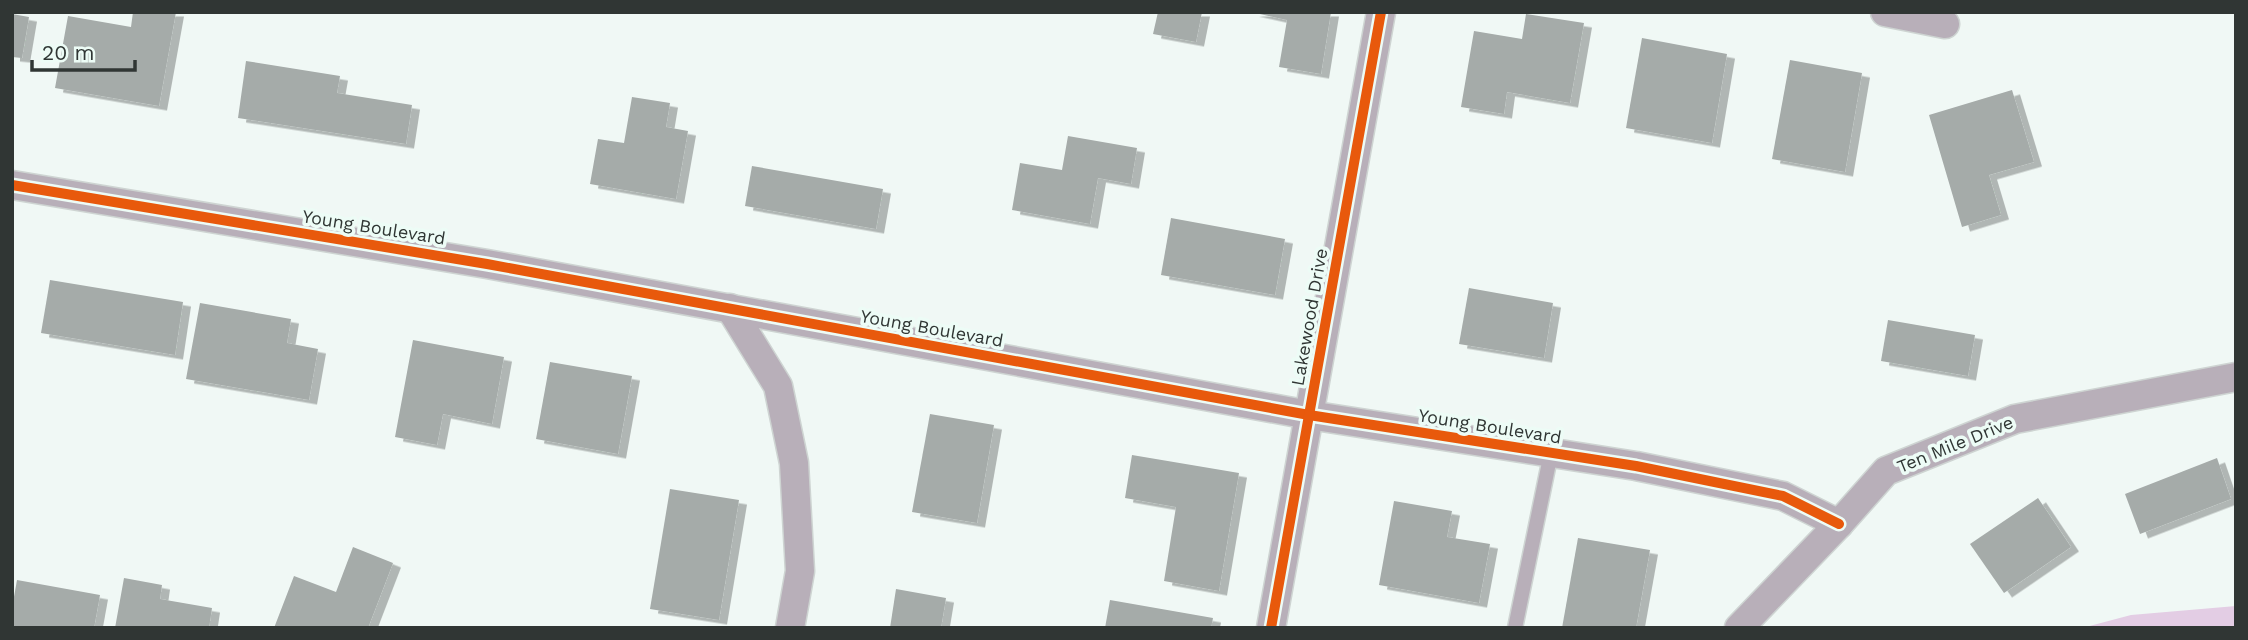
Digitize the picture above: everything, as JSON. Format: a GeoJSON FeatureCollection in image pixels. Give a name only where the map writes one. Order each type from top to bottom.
{"type":"FeatureCollection","features":[{"type":"Feature","properties":{"kind":"street","name":"Lakewood Drive"},"geometry":{"type":"LineString","coordinates":[[1271,628],[1381,12]]}},
{"type":"Feature","properties":{"kind":"street"},"geometry":{"type":"LineString","coordinates":[[1885,12],[1945,24]]}},
{"type":"Feature","properties":{"kind":"street","name":"Young Boulevard"},"geometry":{"type":"LineString","coordinates":[[12,185],[487,264],[1308,415],[1636,466],[1783,496],[1839,524]]}},
{"type":"Feature","properties":{"kind":"street"},"geometry":{"type":"LineString","coordinates":[[730,308],[778,386],[794,463],[800,571],[790,628]]}},
{"type":"Feature","properties":{"kind":"street","name":"Ten Mile Drive"},"geometry":{"type":"LineString","coordinates":[[1739,628],[1886,471],[2015,419],[2236,377]]}},
{"type":"Feature","properties":{"kind":"lane"},"geometry":{"type":"LineString","coordinates":[[1515,628],[1552,453]]}},
{"type":"Feature","properties":{"kind":"shaded area"},"geometry":{"type":"Polygon","coordinates":[[[2236,606],[2236,628],[2082,628],[2131,615],[2236,606]]]}},
{"type":"Feature","properties":{"kind":"building"},"geometry":{"type":"Polygon","coordinates":[[[133,12],[176,12],[159,106],[55,88],[68,16],[131,27],[133,12]]]}},
{"type":"Feature","properties":{"kind":"building"},"geometry":{"type":"Polygon","coordinates":[[[1158,12],[1202,12],[1196,42],[1153,34],[1158,12]]]}},
{"type":"Feature","properties":{"kind":"building"},"geometry":{"type":"Polygon","coordinates":[[[1251,12],[1331,12],[1321,74],[1279,67],[1287,20],[1251,12]]]}},
{"type":"Feature","properties":{"kind":"building"},"geometry":{"type":"Polygon","coordinates":[[[12,14],[29,17],[22,58],[12,57],[12,14]]]}},
{"type":"Feature","properties":{"kind":"building"},"geometry":{"type":"Polygon","coordinates":[[[1526,14],[1584,23],[1570,103],[1507,92],[1504,114],[1461,107],[1474,31],[1522,39],[1526,14]]]}},
{"type":"Feature","properties":{"kind":"building"},"geometry":{"type":"Polygon","coordinates":[[[1642,38],[1727,54],[1712,143],[1626,128],[1642,38]]]}},
{"type":"Feature","properties":{"kind":"building"},"geometry":{"type":"Polygon","coordinates":[[[1790,60],[1862,73],[1845,172],[1772,159],[1790,60]]]}},
{"type":"Feature","properties":{"kind":"building"},"geometry":{"type":"Polygon","coordinates":[[[246,61],[340,76],[337,93],[412,105],[406,144],[238,118],[246,61]]]}},
{"type":"Feature","properties":{"kind":"building"},"geometry":{"type":"Polygon","coordinates":[[[2012,90],[2034,162],[1989,175],[2001,215],[1962,227],[1929,115],[2012,90]]]}},
{"type":"Feature","properties":{"kind":"building"},"geometry":{"type":"Polygon","coordinates":[[[632,97],[670,103],[666,127],[688,131],[676,199],[590,184],[598,139],[624,143],[632,97]]]}},
{"type":"Feature","properties":{"kind":"building"},"geometry":{"type":"Polygon","coordinates":[[[1068,136],[1137,148],[1131,184],[1098,178],[1090,224],[1012,210],[1020,163],[1062,170],[1068,136]]]}},
{"type":"Feature","properties":{"kind":"building"},"geometry":{"type":"Polygon","coordinates":[[[752,166],[883,189],[876,229],[745,206],[752,166]]]}},
{"type":"Feature","properties":{"kind":"building"},"geometry":{"type":"Polygon","coordinates":[[[1171,218],[1285,239],[1275,295],[1161,275],[1171,218]]]}},
{"type":"Feature","properties":{"kind":"building"},"geometry":{"type":"Polygon","coordinates":[[[50,280],[183,302],[175,355],[41,333],[50,280]]]}},
{"type":"Feature","properties":{"kind":"building"},"geometry":{"type":"Polygon","coordinates":[[[1469,288],[1553,303],[1544,358],[1459,344],[1469,288]]]}},
{"type":"Feature","properties":{"kind":"building"},"geometry":{"type":"Polygon","coordinates":[[[200,303],[291,319],[287,343],[318,349],[309,400],[186,379],[200,303]]]}},
{"type":"Feature","properties":{"kind":"building"},"geometry":{"type":"Polygon","coordinates":[[[1888,320],[1975,335],[1968,376],[1881,361],[1888,320]]]}},
{"type":"Feature","properties":{"kind":"building"},"geometry":{"type":"Polygon","coordinates":[[[413,340],[504,357],[492,424],[443,414],[437,445],[395,437],[413,340]]]}},
{"type":"Feature","properties":{"kind":"building"},"geometry":{"type":"Polygon","coordinates":[[[550,362],[632,376],[618,454],[536,439],[550,362]]]}},
{"type":"Feature","properties":{"kind":"building"},"geometry":{"type":"Polygon","coordinates":[[[930,414],[994,425],[977,523],[912,512],[930,414]]]}},
{"type":"Feature","properties":{"kind":"building"},"geometry":{"type":"Polygon","coordinates":[[[1132,455],[1239,473],[1219,591],[1164,581],[1176,507],[1125,498],[1132,455]]]}},
{"type":"Feature","properties":{"kind":"building"},"geometry":{"type":"Polygon","coordinates":[[[2217,458],[2231,499],[2140,534],[2125,494],[2217,458]]]}},
{"type":"Feature","properties":{"kind":"building"},"geometry":{"type":"Polygon","coordinates":[[[670,489],[739,500],[719,620],[650,609],[670,489]]]}},
{"type":"Feature","properties":{"kind":"building"},"geometry":{"type":"Polygon","coordinates":[[[2038,498],[2071,547],[2004,593],[1970,544],[2038,498]]]}},
{"type":"Feature","properties":{"kind":"building"},"geometry":{"type":"Polygon","coordinates":[[[1394,501],[1452,511],[1447,537],[1490,544],[1479,603],[1379,585],[1394,501]]]}},
{"type":"Feature","properties":{"kind":"building"},"geometry":{"type":"Polygon","coordinates":[[[1578,538],[1650,550],[1636,628],[1562,628],[1578,538]]]}},
{"type":"Feature","properties":{"kind":"building"},"geometry":{"type":"Polygon","coordinates":[[[353,547],[393,563],[368,628],[274,628],[294,576],[336,592],[353,547]]]}},
{"type":"Feature","properties":{"kind":"building"},"geometry":{"type":"Polygon","coordinates":[[[124,578],[162,585],[160,599],[212,608],[209,628],[115,628],[124,578]]]}},
{"type":"Feature","properties":{"kind":"building"},"geometry":{"type":"Polygon","coordinates":[[[17,580],[100,595],[94,628],[12,628],[17,580]]]}},
{"type":"Feature","properties":{"kind":"building"},"geometry":{"type":"Polygon","coordinates":[[[896,589],[946,598],[941,628],[890,628],[896,589]]]}},
{"type":"Feature","properties":{"kind":"building"},"geometry":{"type":"Polygon","coordinates":[[[1110,600],[1213,618],[1211,628],[1105,628],[1110,600]]]}},
{"type":"Feature","properties":{"kind":"cycle path"},"geometry":{"type":"LineString","coordinates":[[1271,628],[1381,12]]}},
{"type":"Feature","properties":{"kind":"cycle path"},"geometry":{"type":"LineString","coordinates":[[12,185],[487,264],[1309,415],[1636,466],[1783,496],[1839,524]]}}]}
